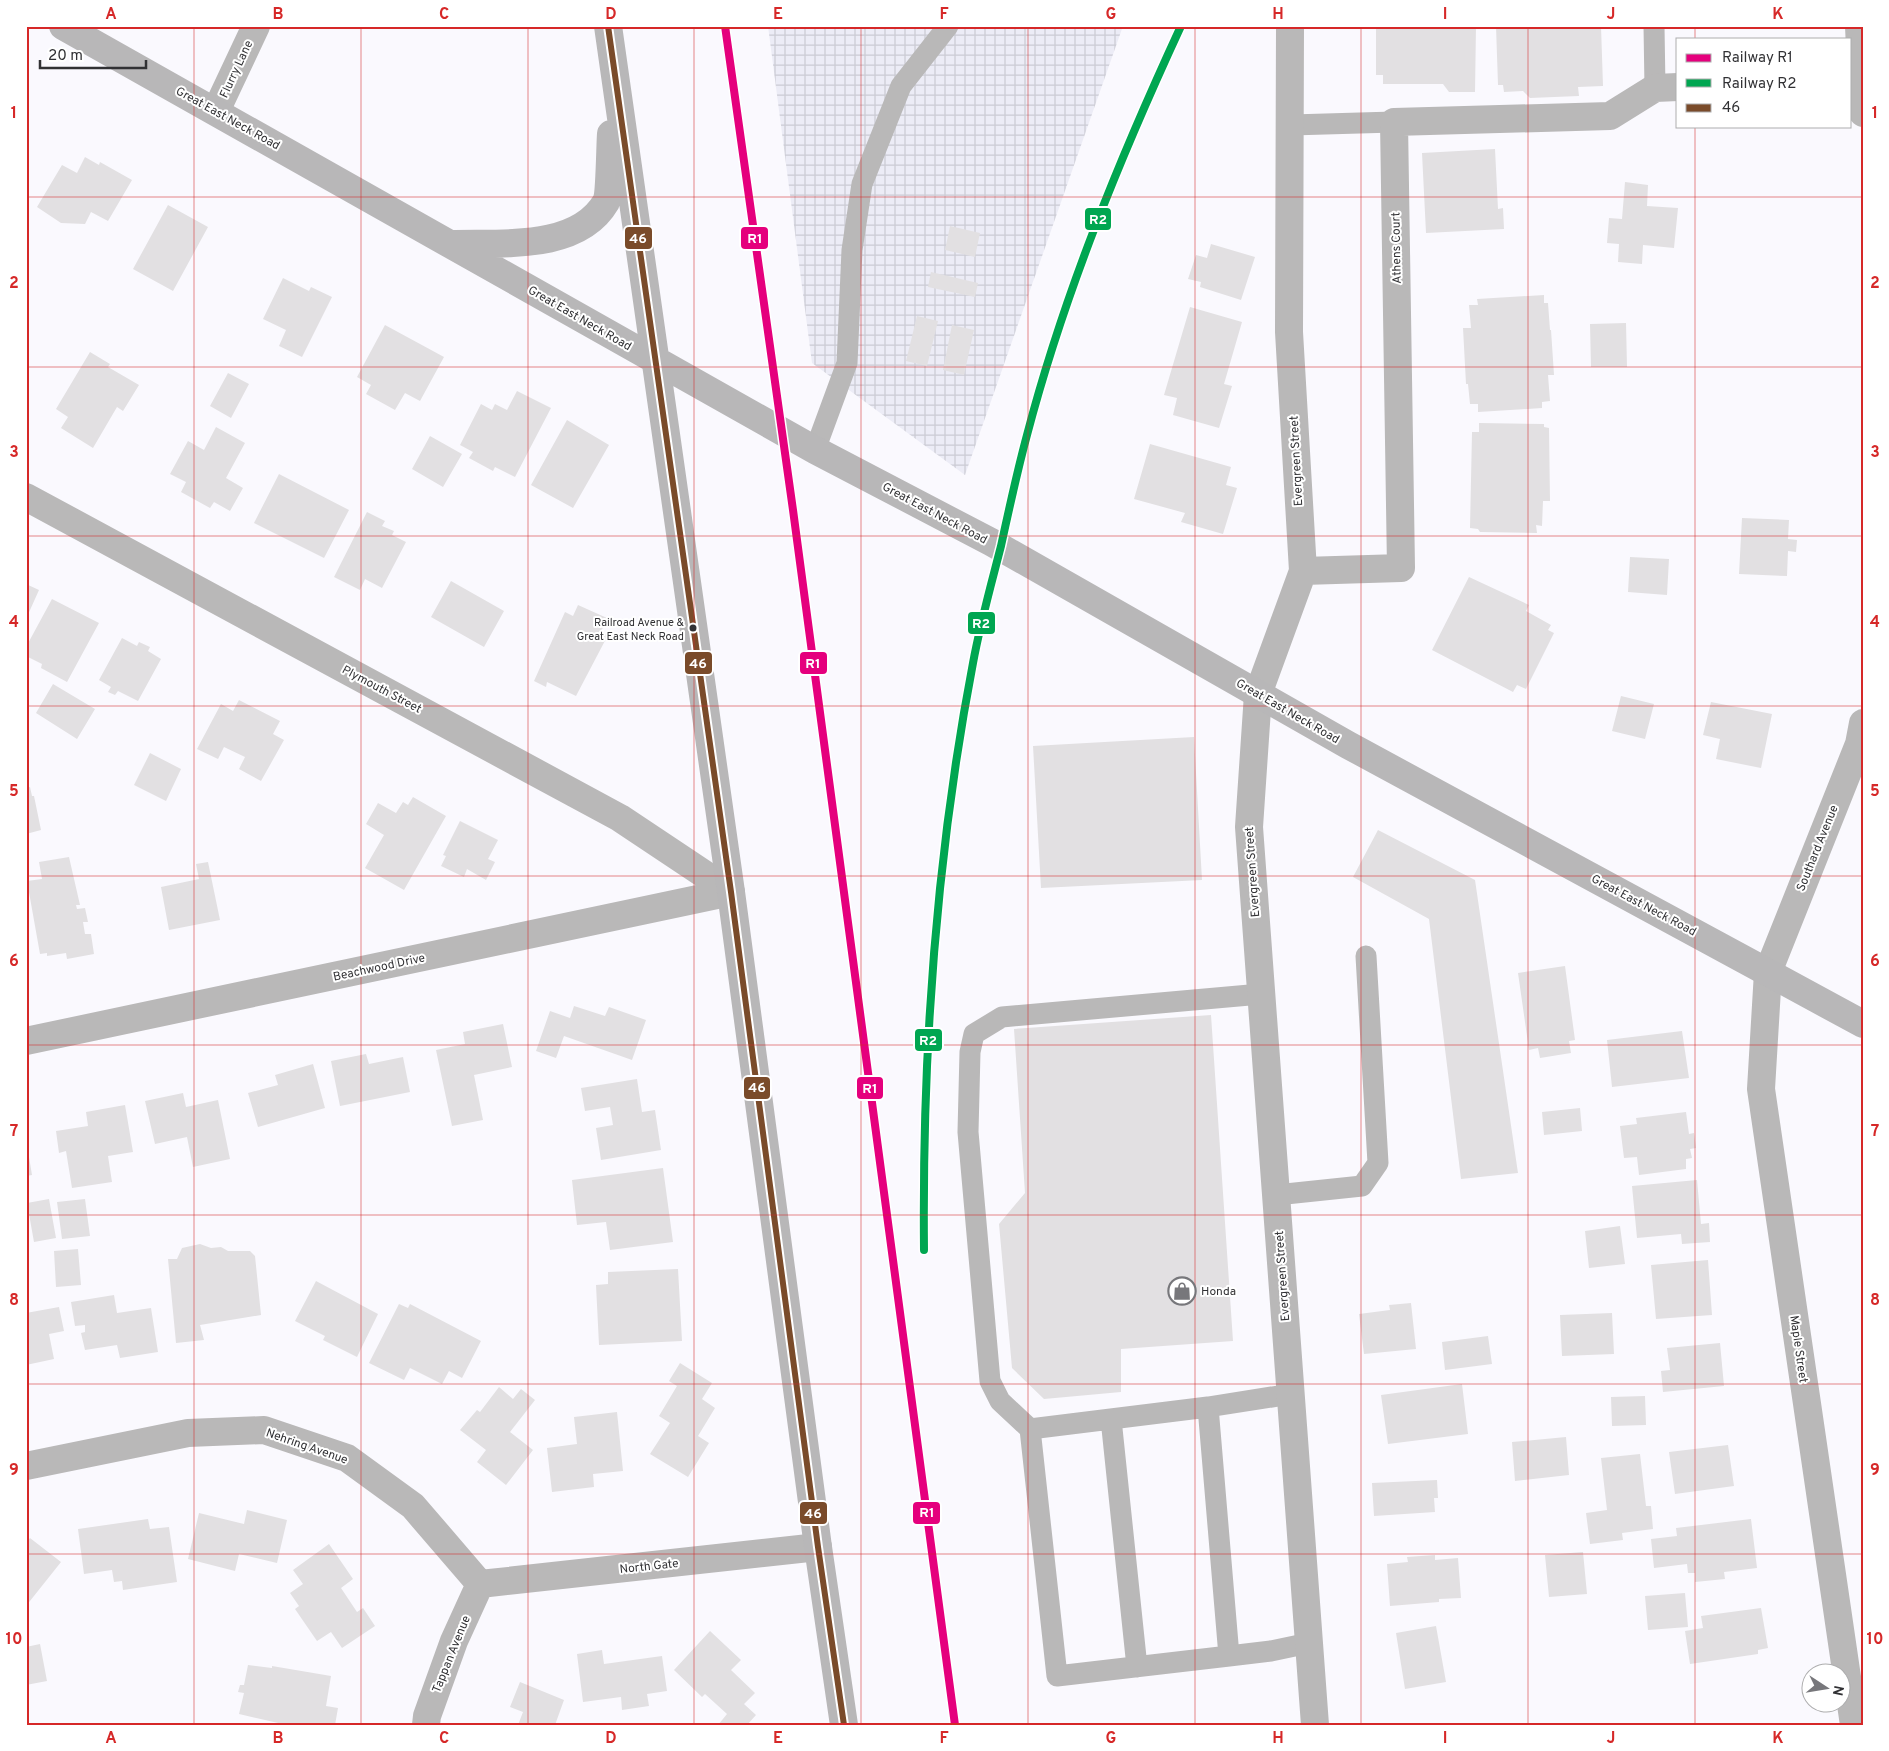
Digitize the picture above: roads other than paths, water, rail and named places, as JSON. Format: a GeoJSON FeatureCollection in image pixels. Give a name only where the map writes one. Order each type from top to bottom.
{"type":"FeatureCollection","features":[{"type":"Feature","properties":{"kind":"main road","name":"Great East Neck Road"},"geometry":{"type":"LineString","coordinates":[[63,26],[815,450],[991,542],[1348,745],[1863,1024]]}},
{"type":"Feature","properties":{"kind":"main road"},"geometry":{"type":"LineString","coordinates":[[608,26],[614,79],[657,362],[731,892],[818,1547],[844,1725]]}},
{"type":"Feature","properties":{"kind":"main road"},"geometry":{"type":"LineString","coordinates":[[450,244],[546,241],[584,225],[606,201],[614,79]]}},
{"type":"Feature","properties":{"kind":"street","name":"Flurry Lane"},"geometry":{"type":"LineString","coordinates":[[216,111],[256,26]]}},
{"type":"Feature","properties":{"kind":"street","name":"Evergreen Street"},"geometry":{"type":"LineString","coordinates":[[1290,26],[1289,332],[1303,571],[1258,694],[1249,827],[1316,1725]]}},
{"type":"Feature","properties":{"kind":"street"},"geometry":{"type":"LineString","coordinates":[[1859,26],[1855,84],[1863,114]]}},
{"type":"Feature","properties":{"kind":"street"},"geometry":{"type":"LineString","coordinates":[[1394,122],[1610,116],[1666,88]]}},
{"type":"Feature","properties":{"kind":"street","name":"Athens Court"},"geometry":{"type":"LineString","coordinates":[[1303,571],[1401,568],[1394,122]]}},
{"type":"Feature","properties":{"kind":"street","name":"Plymouth Street"},"geometry":{"type":"LineString","coordinates":[[26,497],[620,818],[731,892]]}},
{"type":"Feature","properties":{"kind":"street","name":"Southard Avenue"},"geometry":{"type":"LineString","coordinates":[[1768,972],[1859,744],[1863,723]]}},
{"type":"Feature","properties":{"kind":"street","name":"Beachwood Drive"},"geometry":{"type":"LineString","coordinates":[[26,1041],[731,892]]}},
{"type":"Feature","properties":{"kind":"street","name":"Maple Street"},"geometry":{"type":"LineString","coordinates":[[1768,972],[1761,1089],[1854,1725]]}},
{"type":"Feature","properties":{"kind":"street","name":"Nehring Avenue"},"geometry":{"type":"LineString","coordinates":[[26,1466],[188,1433],[264,1430],[347,1458],[413,1506],[480,1584]]}},
{"type":"Feature","properties":{"kind":"street","name":"North Gate"},"geometry":{"type":"LineString","coordinates":[[480,1584],[818,1547]]}},
{"type":"Feature","properties":{"kind":"street","name":"Tappan Avenue"},"geometry":{"type":"LineString","coordinates":[[426,1725],[427,1716],[454,1641],[480,1584]]}},
{"type":"Feature","properties":{"kind":"lane"},"geometry":{"type":"LineString","coordinates":[[815,450],[847,363],[852,250],[862,184],[901,86],[948,26]]}},
{"type":"Feature","properties":{"kind":"lane"},"geometry":{"type":"LineString","coordinates":[[1654,26],[1666,88]]}},
{"type":"Feature","properties":{"kind":"lane"},"geometry":{"type":"LineString","coordinates":[[1291,125],[1394,122]]}},
{"type":"Feature","properties":{"kind":"lane"},"geometry":{"type":"LineString","coordinates":[[1276,1195],[1362,1186],[1378,1163],[1366,956]]}},
{"type":"Feature","properties":{"kind":"lane"},"geometry":{"type":"LineString","coordinates":[[1261,994],[1002,1017],[974,1034],[970,1052],[968,1132],[990,1381],[1000,1401],[1030,1429],[1057,1676],[1271,1651],[1309,1642]]}},
{"type":"Feature","properties":{"kind":"lane"},"geometry":{"type":"LineString","coordinates":[[1030,1429],[1208,1408],[1291,1394]]}},
{"type":"Feature","properties":{"kind":"lane"},"geometry":{"type":"LineString","coordinates":[[1208,1408],[1229,1656]]}},
{"type":"Feature","properties":{"kind":"lane"},"geometry":{"type":"LineString","coordinates":[[1111,1419],[1138,1667]]}},
{"type":"Feature","properties":{"kind":"rail line","name":"R1"},"geometry":{"type":"LineString","coordinates":[[725,26],[793,510],[955,1725]]}},
{"type":"Feature","properties":{"kind":"rail line","name":"R2"},"geometry":{"type":"LineString","coordinates":[[924,1250],[926,1103],[934,955],[949,809],[976,648],[1023,449],[1058,330],[1115,176],[1181,26]]}},
{"type":"Feature","properties":{"kind":"place","name":"Railroad Avenue & Great East Neck Road"},"geometry":{"type":"Point","coordinates":[693,628]}},
{"type":"Feature","properties":{"kind":"place","name":"Honda"},"geometry":{"type":"Point","coordinates":[1182,1291]}}]}
